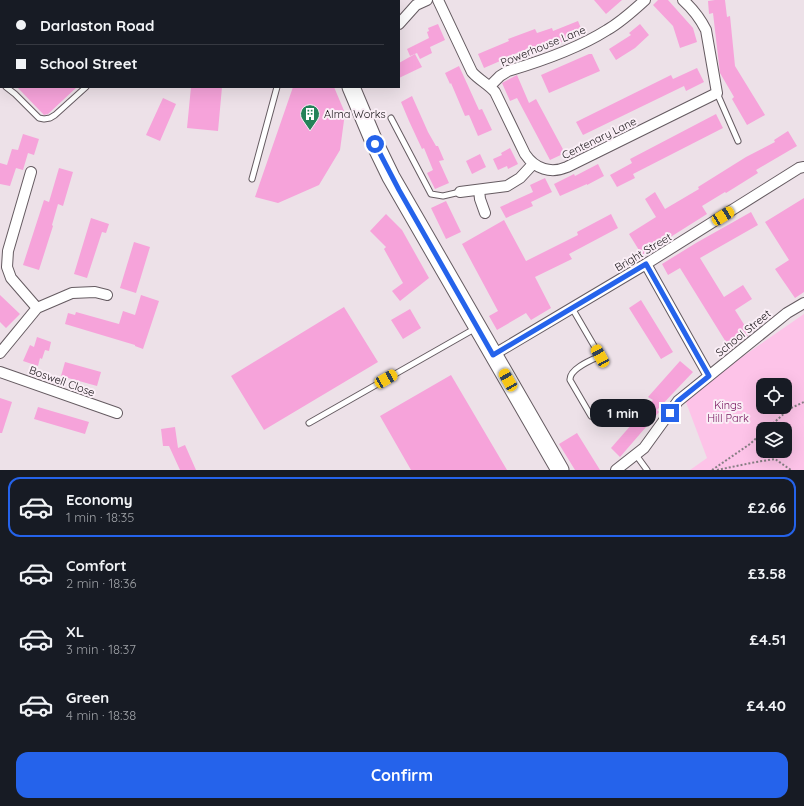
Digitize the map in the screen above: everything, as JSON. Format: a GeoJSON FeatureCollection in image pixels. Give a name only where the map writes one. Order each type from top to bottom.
{"type":"FeatureCollection","features":[{"type":"Feature","properties":{"kind":"main road"},"geometry":{"type":"LineString","coordinates":[[351,88],[375,144],[391,177],[560,470]]}},
{"type":"Feature","properties":{"kind":"street"},"geometry":{"type":"LineString","coordinates":[[400,23],[416,5],[427,0]]}},
{"type":"Feature","properties":{"kind":"street"},"geometry":{"type":"LineString","coordinates":[[438,0],[472,72],[490,86],[494,92],[526,154],[533,164],[520,178],[507,186],[460,192]]}},
{"type":"Feature","properties":{"kind":"street","name":"Powerhouse Lane"},"geometry":{"type":"LineString","coordinates":[[490,86],[500,76],[508,71],[571,48],[595,37],[618,23],[645,0]]}},
{"type":"Feature","properties":{"kind":"street"},"geometry":{"type":"LineString","coordinates":[[683,0],[694,11],[706,30],[717,93]]}},
{"type":"Feature","properties":{"kind":"street","name":"Centenary Lane"},"geometry":{"type":"LineString","coordinates":[[533,164],[545,169],[562,170],[717,93]]}},
{"type":"Feature","properties":{"kind":"street","name":"Bright Street"},"geometry":{"type":"LineString","coordinates":[[493,355],[646,264],[799,168],[804,167]]}},
{"type":"Feature","properties":{"kind":"street"},"geometry":{"type":"LineString","coordinates":[[31,172],[8,251],[7,266],[11,278],[37,308]]}},
{"type":"Feature","properties":{"kind":"street"},"geometry":{"type":"LineString","coordinates":[[479,190],[480,199],[485,214]]}},
{"type":"Feature","properties":{"kind":"street"},"geometry":{"type":"LineString","coordinates":[[646,264],[709,376]]}},
{"type":"Feature","properties":{"kind":"street"},"geometry":{"type":"LineString","coordinates":[[0,353],[37,308],[72,293],[95,292],[107,295]]}},
{"type":"Feature","properties":{"kind":"street","name":"School Street"},"geometry":{"type":"LineString","coordinates":[[616,470],[644,448],[678,401],[787,313],[804,303]]}},
{"type":"Feature","properties":{"kind":"street","name":"Boswell Close"},"geometry":{"type":"LineString","coordinates":[[0,372],[117,413]]}},
{"type":"Feature","properties":{"kind":"lane"},"geometry":{"type":"LineString","coordinates":[[7,88],[16,94],[36,115],[44,119],[55,115],[85,88]]}},
{"type":"Feature","properties":{"kind":"lane"},"geometry":{"type":"LineString","coordinates":[[252,179],[277,88]]}},
{"type":"Feature","properties":{"kind":"lane"},"geometry":{"type":"LineString","coordinates":[[717,93],[738,141]]}},
{"type":"Feature","properties":{"kind":"lane"},"geometry":{"type":"LineString","coordinates":[[391,118],[431,194],[443,196],[460,192]]}},
{"type":"Feature","properties":{"kind":"lane"},"geometry":{"type":"LineString","coordinates":[[572,308],[600,356],[573,371],[570,376],[570,380],[591,416]]}},
{"type":"Feature","properties":{"kind":"lane"},"geometry":{"type":"LineString","coordinates":[[309,423],[477,328]]}},
{"type":"Feature","properties":{"kind":"lane"},"geometry":{"type":"LineString","coordinates":[[636,454],[648,470]]}},
{"type":"Feature","properties":{"kind":"path"},"geometry":{"type":"LineString","coordinates":[[775,422],[789,410],[804,402]]}},
{"type":"Feature","properties":{"kind":"path"},"geometry":{"type":"LineString","coordinates":[[712,470],[756,438]]}},
{"type":"Feature","properties":{"kind":"path"},"geometry":{"type":"LineString","coordinates":[[717,470],[776,459],[790,470]]}},
{"type":"Feature","properties":{"kind":"green space","name":"Kings Hill Park"},"geometry":{"type":"Polygon","coordinates":[[[804,314],[804,470],[690,470],[707,458],[684,397],[804,314]]]}},
{"type":"Feature","properties":{"kind":"building"},"geometry":{"type":"Polygon","coordinates":[[[594,0],[622,0],[606,14],[594,0]]]}},
{"type":"Feature","properties":{"kind":"building"},"geometry":{"type":"Polygon","coordinates":[[[658,0],[668,0],[693,28],[697,42],[680,48],[673,26],[653,5],[658,0]]]}},
{"type":"Feature","properties":{"kind":"building"},"geometry":{"type":"Polygon","coordinates":[[[725,0],[727,17],[730,16],[735,66],[765,115],[747,125],[732,99],[734,97],[720,73],[713,13],[709,14],[708,1],[725,0]]]}},
{"type":"Feature","properties":{"kind":"building"},"geometry":{"type":"Polygon","coordinates":[[[578,21],[583,33],[548,48],[547,44],[529,51],[528,49],[506,57],[507,58],[484,68],[478,54],[509,41],[508,39],[535,29],[537,33],[552,28],[553,31],[578,21]]]}},
{"type":"Feature","properties":{"kind":"building"},"geometry":{"type":"Polygon","coordinates":[[[438,24],[445,40],[430,47],[432,53],[420,59],[417,53],[410,56],[407,49],[429,38],[427,32],[429,31],[428,28],[438,24]]]}},
{"type":"Feature","properties":{"kind":"building"},"geometry":{"type":"Polygon","coordinates":[[[640,24],[649,35],[635,48],[616,60],[609,49],[631,35],[629,33],[640,24]]]}},
{"type":"Feature","properties":{"kind":"building"},"geometry":{"type":"Polygon","coordinates":[[[415,54],[422,67],[400,78],[400,62],[415,54]]]}},
{"type":"Feature","properties":{"kind":"building"},"geometry":{"type":"Polygon","coordinates":[[[592,54],[600,71],[549,93],[541,75],[592,54]]]}},
{"type":"Feature","properties":{"kind":"building"},"geometry":{"type":"Polygon","coordinates":[[[459,66],[479,110],[482,109],[492,130],[478,136],[469,115],[465,116],[451,83],[450,84],[445,73],[459,66]]]}},
{"type":"Feature","properties":{"kind":"building"},"geometry":{"type":"Polygon","coordinates":[[[697,68],[704,82],[686,91],[684,86],[583,135],[576,122],[671,75],[673,79],[697,68]]]}},
{"type":"Feature","properties":{"kind":"building"},"geometry":{"type":"Polygon","coordinates":[[[517,75],[529,103],[536,99],[565,153],[550,160],[517,98],[510,101],[502,83],[517,75]]]}},
{"type":"Feature","properties":{"kind":"building"},"geometry":{"type":"Polygon","coordinates":[[[18,88],[76,88],[48,114],[44,115],[18,88]]]}},
{"type":"Feature","properties":{"kind":"building"},"geometry":{"type":"Polygon","coordinates":[[[191,88],[222,88],[218,131],[187,128],[191,88]]]}},
{"type":"Feature","properties":{"kind":"building","name":"Alma Works"},"geometry":{"type":"Polygon","coordinates":[[[293,88],[334,88],[345,113],[340,150],[319,185],[278,203],[255,197],[293,88]]]}},
{"type":"Feature","properties":{"kind":"building"},"geometry":{"type":"Polygon","coordinates":[[[412,96],[428,132],[436,146],[438,146],[444,160],[439,161],[449,183],[435,189],[427,173],[433,170],[424,148],[422,149],[401,102],[412,96]]]}},
{"type":"Feature","properties":{"kind":"building"},"geometry":{"type":"Polygon","coordinates":[[[163,98],[176,104],[160,141],[146,135],[163,98]]]}},
{"type":"Feature","properties":{"kind":"building"},"geometry":{"type":"Polygon","coordinates":[[[716,114],[723,128],[633,174],[635,178],[617,187],[610,175],[632,163],[630,159],[716,114]]]}},
{"type":"Feature","properties":{"kind":"building"},"geometry":{"type":"Polygon","coordinates":[[[788,131],[797,146],[756,170],[758,173],[702,206],[707,214],[642,255],[629,234],[656,217],[645,199],[655,192],[665,209],[699,189],[698,187],[746,157],[775,142],[774,140],[788,131]]]}},
{"type":"Feature","properties":{"kind":"building"},"geometry":{"type":"Polygon","coordinates":[[[23,134],[39,139],[34,155],[28,153],[23,170],[16,168],[10,186],[0,184],[0,163],[7,165],[12,149],[18,150],[23,134]]]}},
{"type":"Feature","properties":{"kind":"building"},"geometry":{"type":"Polygon","coordinates":[[[510,148],[518,164],[508,169],[507,166],[498,170],[493,159],[502,155],[501,153],[510,148]]]}},
{"type":"Feature","properties":{"kind":"building"},"geometry":{"type":"Polygon","coordinates":[[[480,154],[486,167],[472,174],[466,161],[480,154]]]}},
{"type":"Feature","properties":{"kind":"building"},"geometry":{"type":"Polygon","coordinates":[[[598,164],[604,176],[560,196],[554,184],[574,174],[575,176],[598,164]]]}},
{"type":"Feature","properties":{"kind":"building"},"geometry":{"type":"Polygon","coordinates":[[[59,168],[73,172],[63,206],[58,204],[53,226],[39,270],[23,265],[44,200],[49,202],[59,168]]]}},
{"type":"Feature","properties":{"kind":"building"},"geometry":{"type":"Polygon","coordinates":[[[545,178],[552,192],[531,202],[533,206],[506,218],[500,207],[533,192],[530,185],[545,178]]]}},
{"type":"Feature","properties":{"kind":"building"},"geometry":{"type":"Polygon","coordinates":[[[804,198],[804,292],[795,298],[775,269],[789,260],[765,222],[804,198]]]}},
{"type":"Feature","properties":{"kind":"building"},"geometry":{"type":"Polygon","coordinates":[[[446,201],[461,232],[446,239],[431,208],[446,201]]]}},
{"type":"Feature","properties":{"kind":"building"},"geometry":{"type":"Polygon","coordinates":[[[751,212],[758,225],[700,258],[724,297],[743,285],[752,299],[735,310],[750,334],[729,347],[680,268],[668,275],[662,264],[751,212]]]}},
{"type":"Feature","properties":{"kind":"building"},"geometry":{"type":"Polygon","coordinates":[[[386,214],[402,230],[429,278],[400,301],[392,291],[403,283],[384,249],[386,247],[370,231],[386,214]]]}},
{"type":"Feature","properties":{"kind":"building"},"geometry":{"type":"Polygon","coordinates":[[[611,214],[618,228],[569,254],[572,259],[535,277],[551,308],[531,320],[526,313],[497,330],[489,316],[498,311],[462,244],[504,220],[526,261],[578,235],[577,232],[611,214]]]}},
{"type":"Feature","properties":{"kind":"building"},"geometry":{"type":"Polygon","coordinates":[[[91,218],[109,224],[106,233],[102,232],[87,278],[74,274],[91,218]]]}},
{"type":"Feature","properties":{"kind":"building"},"geometry":{"type":"Polygon","coordinates":[[[134,242],[150,247],[136,293],[120,288],[134,242]]]}},
{"type":"Feature","properties":{"kind":"building"},"geometry":{"type":"Polygon","coordinates":[[[0,295],[20,314],[6,328],[0,322],[0,295]]]}},
{"type":"Feature","properties":{"kind":"building"},"geometry":{"type":"Polygon","coordinates":[[[141,295],[159,301],[143,349],[135,345],[65,324],[68,313],[75,315],[76,312],[119,324],[123,311],[135,315],[141,295]]]}},
{"type":"Feature","properties":{"kind":"building"},"geometry":{"type":"Polygon","coordinates":[[[641,300],[673,352],[661,359],[629,308],[641,300]]]}},
{"type":"Feature","properties":{"kind":"building"},"geometry":{"type":"Polygon","coordinates":[[[344,307],[378,362],[264,430],[231,376],[344,307]]]}},
{"type":"Feature","properties":{"kind":"building"},"geometry":{"type":"Polygon","coordinates":[[[410,309],[421,328],[403,339],[391,320],[410,309]]]}},
{"type":"Feature","properties":{"kind":"building"},"geometry":{"type":"Polygon","coordinates":[[[37,337],[51,342],[49,351],[45,350],[42,359],[40,358],[38,366],[23,361],[30,345],[34,347],[37,337]]]}},
{"type":"Feature","properties":{"kind":"building"},"geometry":{"type":"Polygon","coordinates":[[[680,361],[693,372],[657,410],[659,412],[620,457],[611,448],[653,400],[648,397],[680,361]]]}},
{"type":"Feature","properties":{"kind":"building"},"geometry":{"type":"Polygon","coordinates":[[[65,362],[101,372],[97,386],[61,376],[65,362]]]}},
{"type":"Feature","properties":{"kind":"building"},"geometry":{"type":"Polygon","coordinates":[[[451,375],[507,470],[411,470],[380,416],[451,375]]]}},
{"type":"Feature","properties":{"kind":"building"},"geometry":{"type":"Polygon","coordinates":[[[0,398],[12,402],[2,433],[0,433],[0,398]]]}},
{"type":"Feature","properties":{"kind":"building"},"geometry":{"type":"Polygon","coordinates":[[[38,407],[89,422],[85,434],[34,419],[38,407]]]}},
{"type":"Feature","properties":{"kind":"building"},"geometry":{"type":"Polygon","coordinates":[[[175,427],[178,448],[185,445],[196,470],[180,470],[169,446],[163,446],[161,429],[175,427]]]}},
{"type":"Feature","properties":{"kind":"building"},"geometry":{"type":"Polygon","coordinates":[[[577,433],[600,470],[575,470],[559,444],[577,433]]]}},
{"type":"Feature","properties":{"kind":"place","name":"Alma Works"},"geometry":{"type":"Point","coordinates":[310,131]}},
{"type":"Feature","properties":{"kind":"route"},"geometry":{"type":"LineString","coordinates":[[375,144],[391,177],[493,355],[646,264],[709,376],[678,401],[670,413]]}}]}
